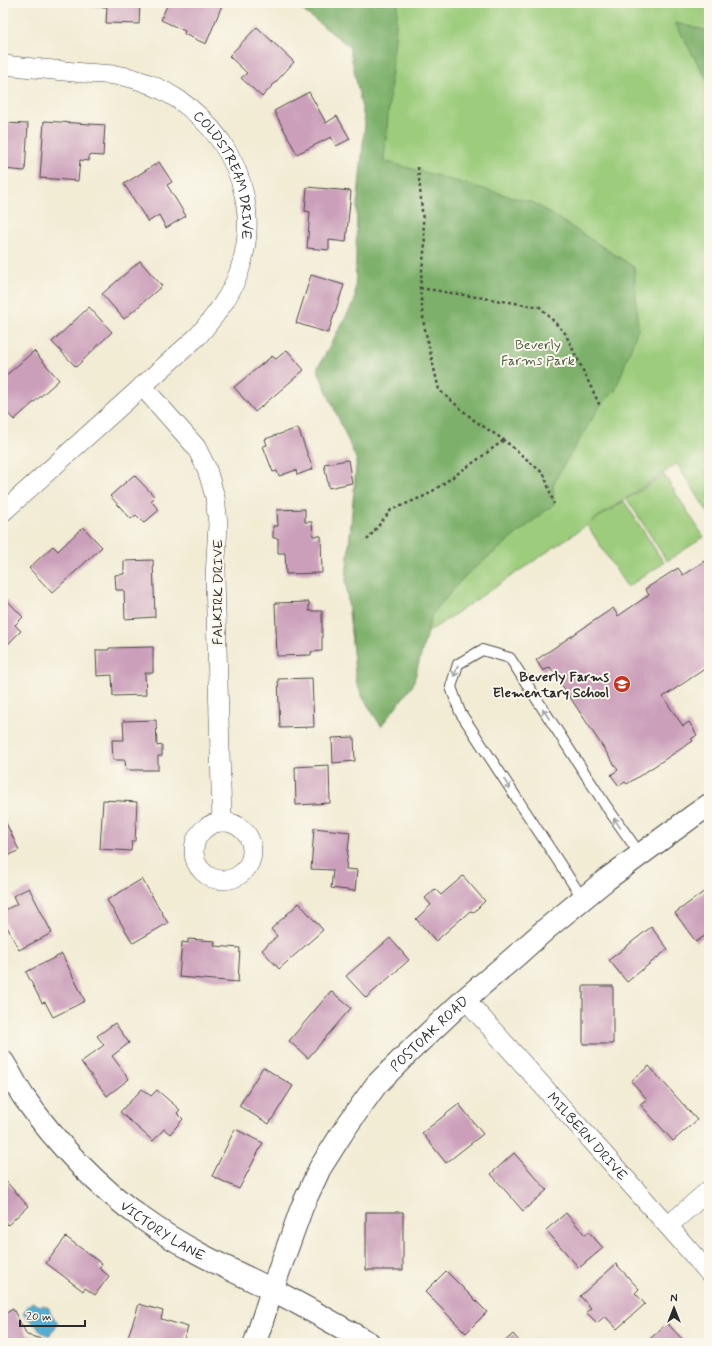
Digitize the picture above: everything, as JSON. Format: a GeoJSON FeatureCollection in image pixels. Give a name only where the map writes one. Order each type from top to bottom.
{"type":"FeatureCollection","features":[{"type":"Feature","properties":{"kind":"street","name":"COLDSTREAM DRIVE"},"geometry":{"type":"LineString","coordinates":[[3,65],[105,74],[135,79],[161,89],[184,103],[205,121],[223,143],[238,170],[243,188],[247,227],[245,246],[236,278],[228,296],[216,315],[198,336],[3,512]]}},
{"type":"Feature","properties":{"kind":"street","name":"FALKIRK DRIVE"},"geometry":{"type":"LineString","coordinates":[[142,386],[196,447],[207,469],[215,497],[218,524],[215,577],[222,822]]}},
{"type":"Feature","properties":{"kind":"street","name":"POSTOAK ROAD"},"geometry":{"type":"LineString","coordinates":[[255,1343],[272,1290],[302,1207],[320,1168],[346,1127],[376,1085],[465,999],[546,929],[640,854],[709,806]]}},
{"type":"Feature","properties":{"kind":"street","name":"MILBERN DRIVE"},"geometry":{"type":"LineString","coordinates":[[465,999],[709,1273]]}},
{"type":"Feature","properties":{"kind":"street","name":"VICTORY LANE"},"geometry":{"type":"LineString","coordinates":[[3,1062],[23,1095],[55,1136],[83,1167],[121,1202],[144,1220],[193,1251],[272,1290],[370,1343]]}},
{"type":"Feature","properties":{"kind":"street"},"geometry":{"type":"LineString","coordinates":[[668,1226],[709,1190]]}},
{"type":"Feature","properties":{"kind":"lane"},"geometry":{"type":"LineString","coordinates":[[583,899],[460,712],[450,687],[458,664],[482,650],[510,658],[606,806],[640,854]]}},
{"type":"Feature","properties":{"kind":"path"},"geometry":{"type":"LineString","coordinates":[[418,167],[425,243],[420,288],[424,326],[439,390],[475,421],[504,440],[544,474],[554,504]]}},
{"type":"Feature","properties":{"kind":"path"},"geometry":{"type":"LineString","coordinates":[[420,288],[540,307],[565,333],[600,406]]}},
{"type":"Feature","properties":{"kind":"path"},"geometry":{"type":"LineString","coordinates":[[367,540],[391,510],[427,495],[504,440]]}},
{"type":"Feature","properties":{"kind":"green space"},"geometry":{"type":"Polygon","coordinates":[[[293,3],[398,3],[384,161],[534,203],[634,267],[638,329],[615,391],[600,406],[559,473],[553,486],[554,504],[466,575],[432,614],[413,685],[381,726],[362,696],[356,681],[346,581],[357,461],[317,369],[355,300],[357,208],[365,123],[349,46],[293,3]]]}},
{"type":"Feature","properties":{"kind":"green space","name":"Beverly Farms Park"},"geometry":{"type":"Polygon","coordinates":[[[396,3],[709,3],[709,514],[677,464],[591,522],[624,501],[664,563],[627,587],[587,525],[356,681],[346,581],[396,3]]]}},
{"type":"Feature","properties":{"kind":"green space"},"geometry":{"type":"Polygon","coordinates":[[[675,23],[709,31],[709,84],[675,23]]]}},
{"type":"Feature","properties":{"kind":"green space"},"geometry":{"type":"Polygon","coordinates":[[[664,475],[704,537],[667,561],[627,499],[664,475]]]}},
{"type":"Feature","properties":{"kind":"water"},"geometry":{"type":"Polygon","coordinates":[[[32,1302],[49,1308],[50,1313],[57,1322],[58,1324],[50,1335],[40,1331],[37,1326],[23,1314],[32,1302]]]}},
{"type":"Feature","properties":{"kind":"building"},"geometry":{"type":"Polygon","coordinates":[[[83,3],[140,3],[139,24],[106,23],[107,7],[83,6],[83,3]]]}},
{"type":"Feature","properties":{"kind":"building"},"geometry":{"type":"Polygon","coordinates":[[[168,3],[223,3],[206,44],[184,34],[185,31],[161,20],[168,3]]]}},
{"type":"Feature","properties":{"kind":"building"},"geometry":{"type":"Polygon","coordinates":[[[257,27],[294,62],[262,97],[241,78],[247,73],[229,56],[257,27]]]}},
{"type":"Feature","properties":{"kind":"building"},"geometry":{"type":"Polygon","coordinates":[[[309,92],[326,123],[337,116],[350,139],[336,146],[331,137],[297,154],[274,111],[309,92]]]}},
{"type":"Feature","properties":{"kind":"building"},"geometry":{"type":"Polygon","coordinates":[[[44,121],[105,125],[103,156],[89,155],[89,161],[80,160],[78,181],[40,178],[44,121]]]}},
{"type":"Feature","properties":{"kind":"building"},"geometry":{"type":"Polygon","coordinates":[[[3,123],[28,124],[25,171],[3,169],[3,123]]]}},
{"type":"Feature","properties":{"kind":"building"},"geometry":{"type":"Polygon","coordinates":[[[159,162],[172,182],[167,185],[186,216],[166,228],[159,215],[148,222],[124,184],[159,162]]]}},
{"type":"Feature","properties":{"kind":"building"},"geometry":{"type":"Polygon","coordinates":[[[307,187],[351,191],[346,242],[329,240],[329,250],[307,248],[310,212],[305,211],[307,187]]]}},
{"type":"Feature","properties":{"kind":"building"},"geometry":{"type":"Polygon","coordinates":[[[140,261],[162,286],[124,319],[102,294],[140,261]]]}},
{"type":"Feature","properties":{"kind":"building"},"geometry":{"type":"Polygon","coordinates":[[[311,275],[344,285],[328,333],[296,323],[311,275]]]}},
{"type":"Feature","properties":{"kind":"building"},"geometry":{"type":"Polygon","coordinates":[[[89,307],[112,332],[76,367],[52,342],[89,307]]]}},
{"type":"Feature","properties":{"kind":"building"},"geometry":{"type":"Polygon","coordinates":[[[287,350],[304,370],[255,412],[234,387],[272,356],[276,359],[287,350]]]}},
{"type":"Feature","properties":{"kind":"building"},"geometry":{"type":"Polygon","coordinates":[[[34,351],[59,380],[14,420],[3,408],[3,378],[34,351]]]}},
{"type":"Feature","properties":{"kind":"building"},"geometry":{"type":"Polygon","coordinates":[[[298,428],[313,469],[297,475],[296,470],[279,476],[277,471],[273,472],[263,446],[267,445],[265,439],[298,428]]]}},
{"type":"Feature","properties":{"kind":"building"},"geometry":{"type":"Polygon","coordinates":[[[348,460],[352,483],[329,488],[324,464],[348,460]]]}},
{"type":"Feature","properties":{"kind":"building"},"geometry":{"type":"Polygon","coordinates":[[[134,475],[155,497],[151,501],[159,510],[144,523],[136,515],[131,519],[110,496],[134,475]]]}},
{"type":"Feature","properties":{"kind":"building"},"geometry":{"type":"Polygon","coordinates":[[[305,509],[305,522],[312,522],[313,536],[321,536],[322,573],[286,574],[285,553],[278,553],[278,538],[273,538],[273,526],[278,526],[277,510],[305,509]]]}},
{"type":"Feature","properties":{"kind":"building"},"geometry":{"type":"Polygon","coordinates":[[[83,527],[102,547],[52,593],[29,568],[53,546],[58,551],[83,527]]]}},
{"type":"Feature","properties":{"kind":"building","name":"Beverly Farms Elementary School"},"geometry":{"type":"Polygon","coordinates":[[[709,558],[709,666],[663,697],[683,726],[689,722],[697,735],[691,739],[693,741],[627,784],[625,782],[619,786],[611,775],[618,770],[550,667],[543,671],[536,660],[613,608],[618,616],[649,595],[645,589],[678,568],[683,575],[709,558]]]}},
{"type":"Feature","properties":{"kind":"building"},"geometry":{"type":"Polygon","coordinates":[[[153,560],[155,617],[125,619],[124,590],[116,590],[115,575],[124,574],[124,561],[153,560]]]}},
{"type":"Feature","properties":{"kind":"building"},"geometry":{"type":"Polygon","coordinates":[[[3,596],[23,617],[15,625],[21,631],[3,649],[3,596]]]}},
{"type":"Feature","properties":{"kind":"building"},"geometry":{"type":"Polygon","coordinates":[[[309,602],[309,611],[322,611],[322,651],[311,652],[311,655],[277,656],[275,603],[309,602]]]}},
{"type":"Feature","properties":{"kind":"building"},"geometry":{"type":"Polygon","coordinates":[[[153,647],[153,673],[145,673],[146,695],[113,696],[112,675],[97,676],[96,650],[109,650],[109,648],[153,647]]]}},
{"type":"Feature","properties":{"kind":"building"},"geometry":{"type":"Polygon","coordinates":[[[3,652],[7,657],[3,660],[3,652]]]}},
{"type":"Feature","properties":{"kind":"building"},"geometry":{"type":"Polygon","coordinates":[[[312,678],[314,727],[280,728],[278,679],[312,678]]]}},
{"type":"Feature","properties":{"kind":"building"},"geometry":{"type":"Polygon","coordinates":[[[156,720],[157,746],[162,745],[162,756],[158,756],[158,770],[126,770],[125,760],[113,760],[112,740],[124,740],[123,721],[156,720]]]}},
{"type":"Feature","properties":{"kind":"building"},"geometry":{"type":"Polygon","coordinates":[[[354,737],[355,761],[333,763],[332,738],[354,737]]]}},
{"type":"Feature","properties":{"kind":"building"},"geometry":{"type":"Polygon","coordinates":[[[329,765],[330,803],[296,805],[295,767],[329,765]]]}},
{"type":"Feature","properties":{"kind":"building"},"geometry":{"type":"Polygon","coordinates":[[[103,800],[137,802],[135,841],[132,841],[131,851],[100,849],[103,800]]]}},
{"type":"Feature","properties":{"kind":"building"},"geometry":{"type":"Polygon","coordinates":[[[3,817],[19,850],[3,859],[3,817]]]}},
{"type":"Feature","properties":{"kind":"building"},"geometry":{"type":"Polygon","coordinates":[[[314,828],[350,832],[346,869],[357,870],[355,891],[331,888],[333,870],[311,869],[314,828]]]}},
{"type":"Feature","properties":{"kind":"building"},"geometry":{"type":"Polygon","coordinates":[[[463,876],[485,901],[474,912],[470,911],[436,941],[416,919],[431,905],[425,898],[435,889],[441,895],[463,876]]]}},
{"type":"Feature","properties":{"kind":"building"},"geometry":{"type":"Polygon","coordinates":[[[142,879],[168,923],[133,943],[107,900],[142,879]]]}},
{"type":"Feature","properties":{"kind":"building"},"geometry":{"type":"Polygon","coordinates":[[[29,888],[52,933],[19,950],[3,919],[3,911],[17,904],[13,896],[29,888]]]}},
{"type":"Feature","properties":{"kind":"building"},"geometry":{"type":"Polygon","coordinates":[[[709,888],[709,933],[696,942],[675,913],[709,888]]]}},
{"type":"Feature","properties":{"kind":"building"},"geometry":{"type":"Polygon","coordinates":[[[299,903],[323,930],[279,969],[262,950],[277,936],[271,929],[299,903]]]}},
{"type":"Feature","properties":{"kind":"building"},"geometry":{"type":"Polygon","coordinates":[[[651,927],[668,949],[627,982],[609,960],[651,927]]]}},
{"type":"Feature","properties":{"kind":"building"},"geometry":{"type":"Polygon","coordinates":[[[390,938],[409,960],[366,998],[346,976],[390,938]]]}},
{"type":"Feature","properties":{"kind":"building"},"geometry":{"type":"Polygon","coordinates":[[[188,939],[215,941],[214,946],[240,948],[238,982],[179,977],[182,942],[188,943],[188,939]]]}},
{"type":"Feature","properties":{"kind":"building"},"geometry":{"type":"Polygon","coordinates":[[[62,954],[85,1001],[53,1017],[45,1002],[42,1003],[26,972],[62,954]]]}},
{"type":"Feature","properties":{"kind":"building"},"geometry":{"type":"Polygon","coordinates":[[[583,986],[613,986],[613,1044],[583,1044],[583,986]]]}},
{"type":"Feature","properties":{"kind":"building"},"geometry":{"type":"Polygon","coordinates":[[[331,991],[351,1008],[308,1058],[289,1041],[331,991]]]}},
{"type":"Feature","properties":{"kind":"building"},"geometry":{"type":"Polygon","coordinates":[[[115,1023],[129,1043],[112,1056],[129,1079],[107,1096],[81,1062],[104,1045],[97,1036],[115,1023]]]}},
{"type":"Feature","properties":{"kind":"building"},"geometry":{"type":"Polygon","coordinates":[[[649,1066],[697,1120],[673,1141],[640,1104],[647,1099],[631,1081],[649,1066]]]}},
{"type":"Feature","properties":{"kind":"building"},"geometry":{"type":"Polygon","coordinates":[[[263,1067],[293,1086],[269,1124],[239,1106],[263,1067]]]}},
{"type":"Feature","properties":{"kind":"building"},"geometry":{"type":"Polygon","coordinates":[[[142,1089],[151,1096],[157,1090],[180,1110],[177,1113],[183,1119],[170,1134],[164,1129],[153,1141],[120,1112],[142,1089]]]}},
{"type":"Feature","properties":{"kind":"building"},"geometry":{"type":"Polygon","coordinates":[[[459,1104],[483,1134],[446,1163],[422,1133],[459,1104]]]}},
{"type":"Feature","properties":{"kind":"building"},"geometry":{"type":"Polygon","coordinates":[[[235,1129],[263,1143],[239,1189],[212,1176],[235,1129]]]}},
{"type":"Feature","properties":{"kind":"building"},"geometry":{"type":"Polygon","coordinates":[[[514,1153],[547,1190],[523,1211],[491,1174],[514,1153]]]}},
{"type":"Feature","properties":{"kind":"building"},"geometry":{"type":"Polygon","coordinates":[[[3,1178],[28,1206],[8,1225],[3,1219],[3,1178]]]}},
{"type":"Feature","properties":{"kind":"building"},"geometry":{"type":"Polygon","coordinates":[[[366,1212],[403,1212],[403,1270],[366,1270],[366,1212]]]}},
{"type":"Feature","properties":{"kind":"building"},"geometry":{"type":"Polygon","coordinates":[[[566,1213],[585,1235],[589,1232],[603,1248],[579,1268],[546,1230],[566,1213]]]}},
{"type":"Feature","properties":{"kind":"building"},"geometry":{"type":"Polygon","coordinates":[[[66,1237],[102,1264],[99,1268],[109,1276],[95,1295],[85,1288],[83,1291],[46,1263],[66,1237]]]}},
{"type":"Feature","properties":{"kind":"building"},"geometry":{"type":"Polygon","coordinates":[[[616,1264],[639,1289],[635,1293],[645,1304],[617,1329],[605,1316],[597,1323],[586,1312],[591,1308],[580,1296],[616,1264]]]}},
{"type":"Feature","properties":{"kind":"building"},"geometry":{"type":"Polygon","coordinates":[[[446,1271],[487,1312],[466,1333],[425,1292],[446,1271]]]}},
{"type":"Feature","properties":{"kind":"building"},"geometry":{"type":"Polygon","coordinates":[[[139,1304],[163,1311],[161,1319],[188,1327],[183,1343],[126,1343],[139,1304]]]}},
{"type":"Feature","properties":{"kind":"building"},"geometry":{"type":"Polygon","coordinates":[[[13,1309],[27,1335],[45,1340],[45,1343],[3,1343],[3,1315],[13,1309]]]}},
{"type":"Feature","properties":{"kind":"building"},"geometry":{"type":"Polygon","coordinates":[[[667,1323],[686,1343],[655,1343],[650,1339],[667,1323]]]}},
{"type":"Feature","properties":{"kind":"building"},"geometry":{"type":"Polygon","coordinates":[[[513,1334],[521,1343],[503,1343],[513,1334]]]}},
{"type":"Feature","properties":{"kind":"place","name":"Beverly Farms Elementary School"},"geometry":{"type":"Point","coordinates":[622,684]}}]}
